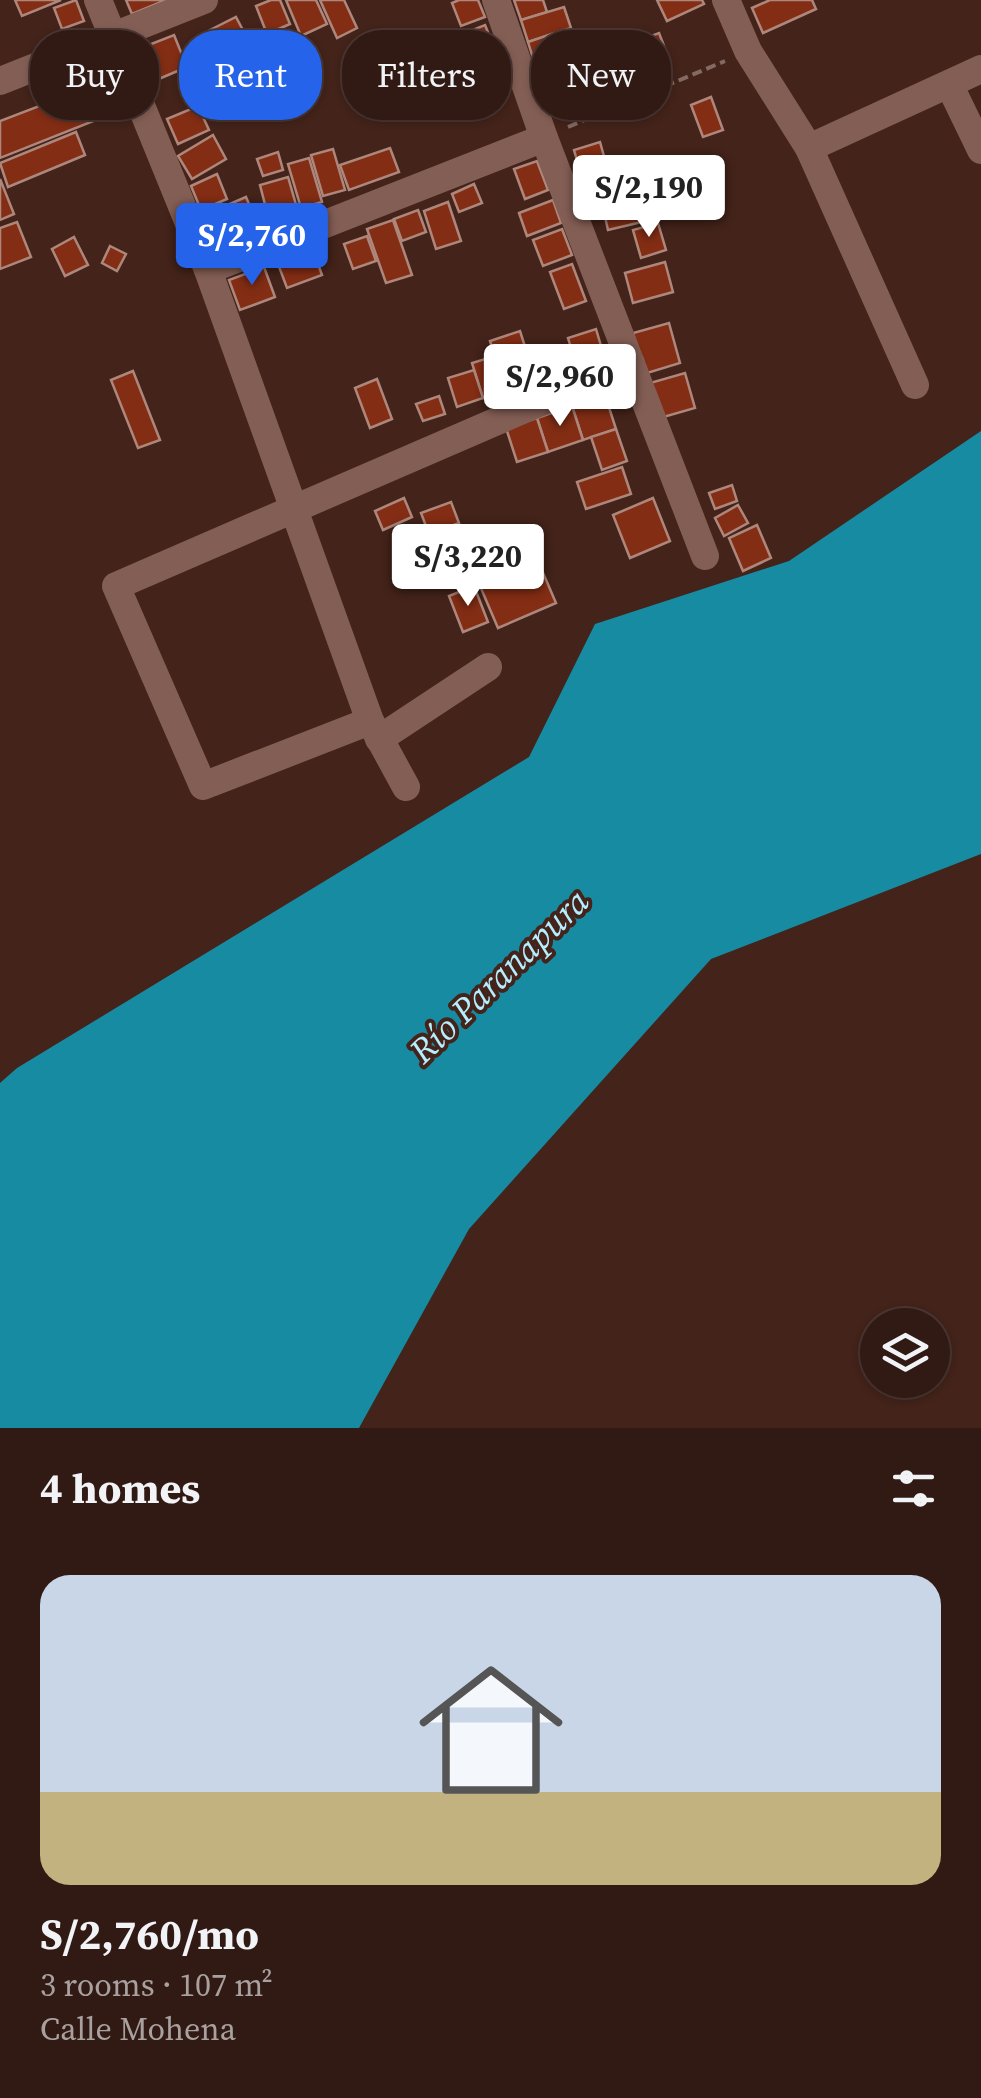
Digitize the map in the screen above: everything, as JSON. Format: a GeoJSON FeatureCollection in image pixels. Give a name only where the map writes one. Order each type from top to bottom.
{"type":"FeatureCollection","features":[{"type":"Feature","properties":{"kind":"street"},"geometry":{"type":"LineString","coordinates":[[98,0],[110,30]]}},
{"type":"Feature","properties":{"kind":"street"},"geometry":{"type":"LineString","coordinates":[[127,30],[204,0]]}},
{"type":"Feature","properties":{"kind":"street"},"geometry":{"type":"LineString","coordinates":[[496,0],[544,138],[705,556]]}},
{"type":"Feature","properties":{"kind":"street"},"geometry":{"type":"LineString","coordinates":[[726,0],[748,51],[809,148],[915,385]]}},
{"type":"Feature","properties":{"kind":"street"},"geometry":{"type":"LineString","coordinates":[[0,81],[30,69]]}},
{"type":"Feature","properties":{"kind":"street"},"geometry":{"type":"LineString","coordinates":[[809,148],[981,69]]}},
{"type":"Feature","properties":{"kind":"street"},"geometry":{"type":"LineString","coordinates":[[949,84],[981,150]]}},
{"type":"Feature","properties":{"kind":"street"},"geometry":{"type":"LineString","coordinates":[[146,120],[208,270],[374,730],[406,787]]}},
{"type":"Feature","properties":{"kind":"street"},"geometry":{"type":"LineString","coordinates":[[208,270],[544,138]]}},
{"type":"Feature","properties":{"kind":"street"},"geometry":{"type":"LineString","coordinates":[[488,667],[374,730],[203,786],[116,586],[631,363]]}},
{"type":"Feature","properties":{"kind":"path"},"geometry":{"type":"LineString","coordinates":[[544,138],[748,51]]}},
{"type":"Feature","properties":{"kind":"water","name":"Río Paranapura"},"geometry":{"type":"Polygon","coordinates":[[[981,431],[981,854],[711,959],[469,1229],[359,1428],[0,1428],[0,1083],[17,1068],[529,757],[595,624],[789,561],[981,431]]]}},
{"type":"Feature","properties":{"kind":"building"},"geometry":{"type":"Polygon","coordinates":[[[15,0],[61,0],[22,16],[15,0]]]}},
{"type":"Feature","properties":{"kind":"building"},"geometry":{"type":"Polygon","coordinates":[[[76,0],[84,21],[62,29],[54,8],[76,0]]]}},
{"type":"Feature","properties":{"kind":"building"},"geometry":{"type":"Polygon","coordinates":[[[126,0],[166,0],[132,14],[126,0]]]}},
{"type":"Feature","properties":{"kind":"building"},"geometry":{"type":"Polygon","coordinates":[[[280,0],[290,24],[265,30],[256,6],[280,0]]]}},
{"type":"Feature","properties":{"kind":"building"},"geometry":{"type":"Polygon","coordinates":[[[286,0],[316,0],[327,24],[314,30],[298,30],[286,0]]]}},
{"type":"Feature","properties":{"kind":"building"},"geometry":{"type":"Polygon","coordinates":[[[320,0],[344,0],[357,28],[342,30],[337,38],[320,0]]]}},
{"type":"Feature","properties":{"kind":"building"},"geometry":{"type":"Polygon","coordinates":[[[478,0],[485,17],[461,26],[452,3],[478,0]]]}},
{"type":"Feature","properties":{"kind":"building"},"geometry":{"type":"Polygon","coordinates":[[[514,0],[543,0],[547,12],[521,20],[514,0]]]}},
{"type":"Feature","properties":{"kind":"building"},"geometry":{"type":"Polygon","coordinates":[[[657,0],[702,0],[704,4],[667,21],[657,0]]]}},
{"type":"Feature","properties":{"kind":"building"},"geometry":{"type":"Polygon","coordinates":[[[770,0],[812,0],[816,9],[763,33],[752,8],[770,0]]]}},
{"type":"Feature","properties":{"kind":"building"},"geometry":{"type":"Polygon","coordinates":[[[564,7],[571,28],[531,30],[528,42],[521,20],[564,7]]]}},
{"type":"Feature","properties":{"kind":"building"},"geometry":{"type":"Polygon","coordinates":[[[236,17],[243,30],[210,30],[236,17]]]}},
{"type":"Feature","properties":{"kind":"building"},"geometry":{"type":"Polygon","coordinates":[[[174,35],[179,47],[179,70],[159,79],[159,41],[174,35]]]}},
{"type":"Feature","properties":{"kind":"building"},"geometry":{"type":"Polygon","coordinates":[[[711,97],[723,130],[703,137],[691,105],[711,97]]]}},
{"type":"Feature","properties":{"kind":"building"},"geometry":{"type":"Polygon","coordinates":[[[30,110],[30,120],[96,120],[0,158],[0,121],[30,110]]]}},
{"type":"Feature","properties":{"kind":"building"},"geometry":{"type":"Polygon","coordinates":[[[179,114],[179,120],[204,120],[209,130],[178,144],[167,119],[179,114]]]}},
{"type":"Feature","properties":{"kind":"building"},"geometry":{"type":"Polygon","coordinates":[[[76,132],[85,155],[8,187],[0,163],[76,132]]]}},
{"type":"Feature","properties":{"kind":"building"},"geometry":{"type":"Polygon","coordinates":[[[213,135],[226,159],[192,179],[178,156],[213,135]]]}},
{"type":"Feature","properties":{"kind":"building"},"geometry":{"type":"Polygon","coordinates":[[[600,142],[609,174],[583,181],[574,150],[600,142]]]}},
{"type":"Feature","properties":{"kind":"building"},"geometry":{"type":"Polygon","coordinates":[[[390,148],[399,172],[349,190],[340,165],[390,148]]]}},
{"type":"Feature","properties":{"kind":"building"},"geometry":{"type":"Polygon","coordinates":[[[333,149],[345,190],[323,196],[311,155],[333,149]]]}},
{"type":"Feature","properties":{"kind":"building"},"geometry":{"type":"Polygon","coordinates":[[[278,152],[283,170],[263,176],[257,159],[278,152]]]}},
{"type":"Feature","properties":{"kind":"building"},"geometry":{"type":"Polygon","coordinates":[[[309,158],[322,202],[301,208],[288,164],[309,158]]]}},
{"type":"Feature","properties":{"kind":"building"},"geometry":{"type":"Polygon","coordinates":[[[537,161],[548,190],[525,199],[514,169],[537,161]]]}},
{"type":"Feature","properties":{"kind":"building"},"geometry":{"type":"Polygon","coordinates":[[[217,174],[227,199],[201,210],[191,186],[217,174]]]}},
{"type":"Feature","properties":{"kind":"building"},"geometry":{"type":"Polygon","coordinates":[[[288,177],[299,215],[270,224],[260,185],[288,177]]]}},
{"type":"Feature","properties":{"kind":"building"},"geometry":{"type":"Polygon","coordinates":[[[0,179],[14,214],[0,220],[0,179]]]}},
{"type":"Feature","properties":{"kind":"building"},"geometry":{"type":"Polygon","coordinates":[[[474,184],[482,203],[459,212],[452,194],[474,184]]]}},
{"type":"Feature","properties":{"kind":"building"},"geometry":{"type":"Polygon","coordinates":[[[246,197],[258,225],[213,244],[202,216],[246,197]]]}},
{"type":"Feature","properties":{"kind":"building"},"geometry":{"type":"Polygon","coordinates":[[[645,199],[650,220],[608,230],[603,208],[645,199]]]}},
{"type":"Feature","properties":{"kind":"building"},"geometry":{"type":"Polygon","coordinates":[[[553,200],[561,223],[527,236],[519,213],[553,200]]]}},
{"type":"Feature","properties":{"kind":"building"},"geometry":{"type":"Polygon","coordinates":[[[448,202],[461,241],[436,249],[424,211],[448,202]]]}},
{"type":"Feature","properties":{"kind":"building"},"geometry":{"type":"Polygon","coordinates":[[[418,210],[426,232],[402,241],[394,219],[418,210]]]}},
{"type":"Feature","properties":{"kind":"building"},"geometry":{"type":"Polygon","coordinates":[[[393,220],[412,275],[386,283],[367,229],[393,220]]]}},
{"type":"Feature","properties":{"kind":"building"},"geometry":{"type":"Polygon","coordinates":[[[17,222],[31,257],[0,269],[0,228],[17,222]]]}},
{"type":"Feature","properties":{"kind":"building"},"geometry":{"type":"Polygon","coordinates":[[[658,223],[666,250],[641,258],[633,230],[658,223]]]}},
{"type":"Feature","properties":{"kind":"building"},"geometry":{"type":"Polygon","coordinates":[[[562,229],[572,255],[543,266],[533,240],[562,229]]]}},
{"type":"Feature","properties":{"kind":"building"},"geometry":{"type":"Polygon","coordinates":[[[367,236],[376,261],[353,269],[344,244],[367,236]]]}},
{"type":"Feature","properties":{"kind":"building"},"geometry":{"type":"Polygon","coordinates":[[[74,237],[88,265],[65,276],[52,249],[74,237]]]}},
{"type":"Feature","properties":{"kind":"building"},"geometry":{"type":"Polygon","coordinates":[[[110,246],[126,254],[117,271],[102,263],[110,246]]]}},
{"type":"Feature","properties":{"kind":"building"},"geometry":{"type":"Polygon","coordinates":[[[313,250],[322,275],[287,288],[278,264],[313,250]]]}},
{"type":"Feature","properties":{"kind":"building"},"geometry":{"type":"Polygon","coordinates":[[[665,262],[673,292],[633,303],[625,273],[665,262]]]}},
{"type":"Feature","properties":{"kind":"building"},"geometry":{"type":"Polygon","coordinates":[[[572,264],[586,301],[564,309],[550,272],[572,264]]]}},
{"type":"Feature","properties":{"kind":"building"},"geometry":{"type":"Polygon","coordinates":[[[264,267],[275,297],[240,310],[229,280],[264,267]]]}},
{"type":"Feature","properties":{"kind":"building"},"geometry":{"type":"Polygon","coordinates":[[[669,323],[680,363],[644,374],[633,333],[669,323]]]}},
{"type":"Feature","properties":{"kind":"building"},"geometry":{"type":"Polygon","coordinates":[[[596,329],[604,356],[576,364],[568,338],[596,329]]]}},
{"type":"Feature","properties":{"kind":"building"},"geometry":{"type":"Polygon","coordinates":[[[520,331],[536,381],[506,391],[490,341],[520,331]]]}},
{"type":"Feature","properties":{"kind":"building"},"geometry":{"type":"Polygon","coordinates":[[[495,356],[506,391],[483,398],[472,363],[495,356]]]}},
{"type":"Feature","properties":{"kind":"building"},"geometry":{"type":"Polygon","coordinates":[[[474,370],[483,398],[457,407],[448,378],[474,370]]]}},
{"type":"Feature","properties":{"kind":"building"},"geometry":{"type":"Polygon","coordinates":[[[133,371],[160,440],[138,448],[111,380],[133,371]]]}},
{"type":"Feature","properties":{"kind":"building"},"geometry":{"type":"Polygon","coordinates":[[[685,373],[695,408],[660,418],[650,383],[685,373]]]}},
{"type":"Feature","properties":{"kind":"building"},"geometry":{"type":"Polygon","coordinates":[[[377,379],[392,419],[370,428],[355,388],[377,379]]]}},
{"type":"Feature","properties":{"kind":"building"},"geometry":{"type":"Polygon","coordinates":[[[605,395],[616,429],[583,440],[572,406],[605,395]]]}},
{"type":"Feature","properties":{"kind":"building"},"geometry":{"type":"Polygon","coordinates":[[[439,396],[445,414],[423,421],[416,404],[439,396]]]}},
{"type":"Feature","properties":{"kind":"building"},"geometry":{"type":"Polygon","coordinates":[[[572,406],[583,440],[548,452],[537,418],[572,406]]]}},
{"type":"Feature","properties":{"kind":"building"},"geometry":{"type":"Polygon","coordinates":[[[537,418],[548,452],[517,462],[506,428],[537,418]]]}},
{"type":"Feature","properties":{"kind":"building"},"geometry":{"type":"Polygon","coordinates":[[[616,429],[627,461],[602,470],[591,437],[616,429]]]}},
{"type":"Feature","properties":{"kind":"building"},"geometry":{"type":"Polygon","coordinates":[[[622,467],[631,494],[586,509],[577,482],[622,467]]]}},
{"type":"Feature","properties":{"kind":"building"},"geometry":{"type":"Polygon","coordinates":[[[732,485],[737,501],[715,509],[709,493],[732,485]]]}},
{"type":"Feature","properties":{"kind":"building"},"geometry":{"type":"Polygon","coordinates":[[[404,498],[412,517],[383,530],[375,511],[404,498]]]}},
{"type":"Feature","properties":{"kind":"building"},"geometry":{"type":"Polygon","coordinates":[[[653,498],[670,541],[630,558],[613,515],[653,498]]]}},
{"type":"Feature","properties":{"kind":"building"},"geometry":{"type":"Polygon","coordinates":[[[451,502],[459,523],[429,534],[421,513],[451,502]]]}},
{"type":"Feature","properties":{"kind":"building"},"geometry":{"type":"Polygon","coordinates":[[[738,505],[748,523],[724,536],[715,518],[738,505]]]}},
{"type":"Feature","properties":{"kind":"building"},"geometry":{"type":"Polygon","coordinates":[[[757,525],[771,558],[743,571],[729,538],[757,525]]]}},
{"type":"Feature","properties":{"kind":"building"},"geometry":{"type":"Polygon","coordinates":[[[526,533],[556,603],[498,628],[468,558],[526,533]]]}},
{"type":"Feature","properties":{"kind":"building"},"geometry":{"type":"Polygon","coordinates":[[[474,586],[488,622],[463,632],[449,596],[474,586]]]}}]}
